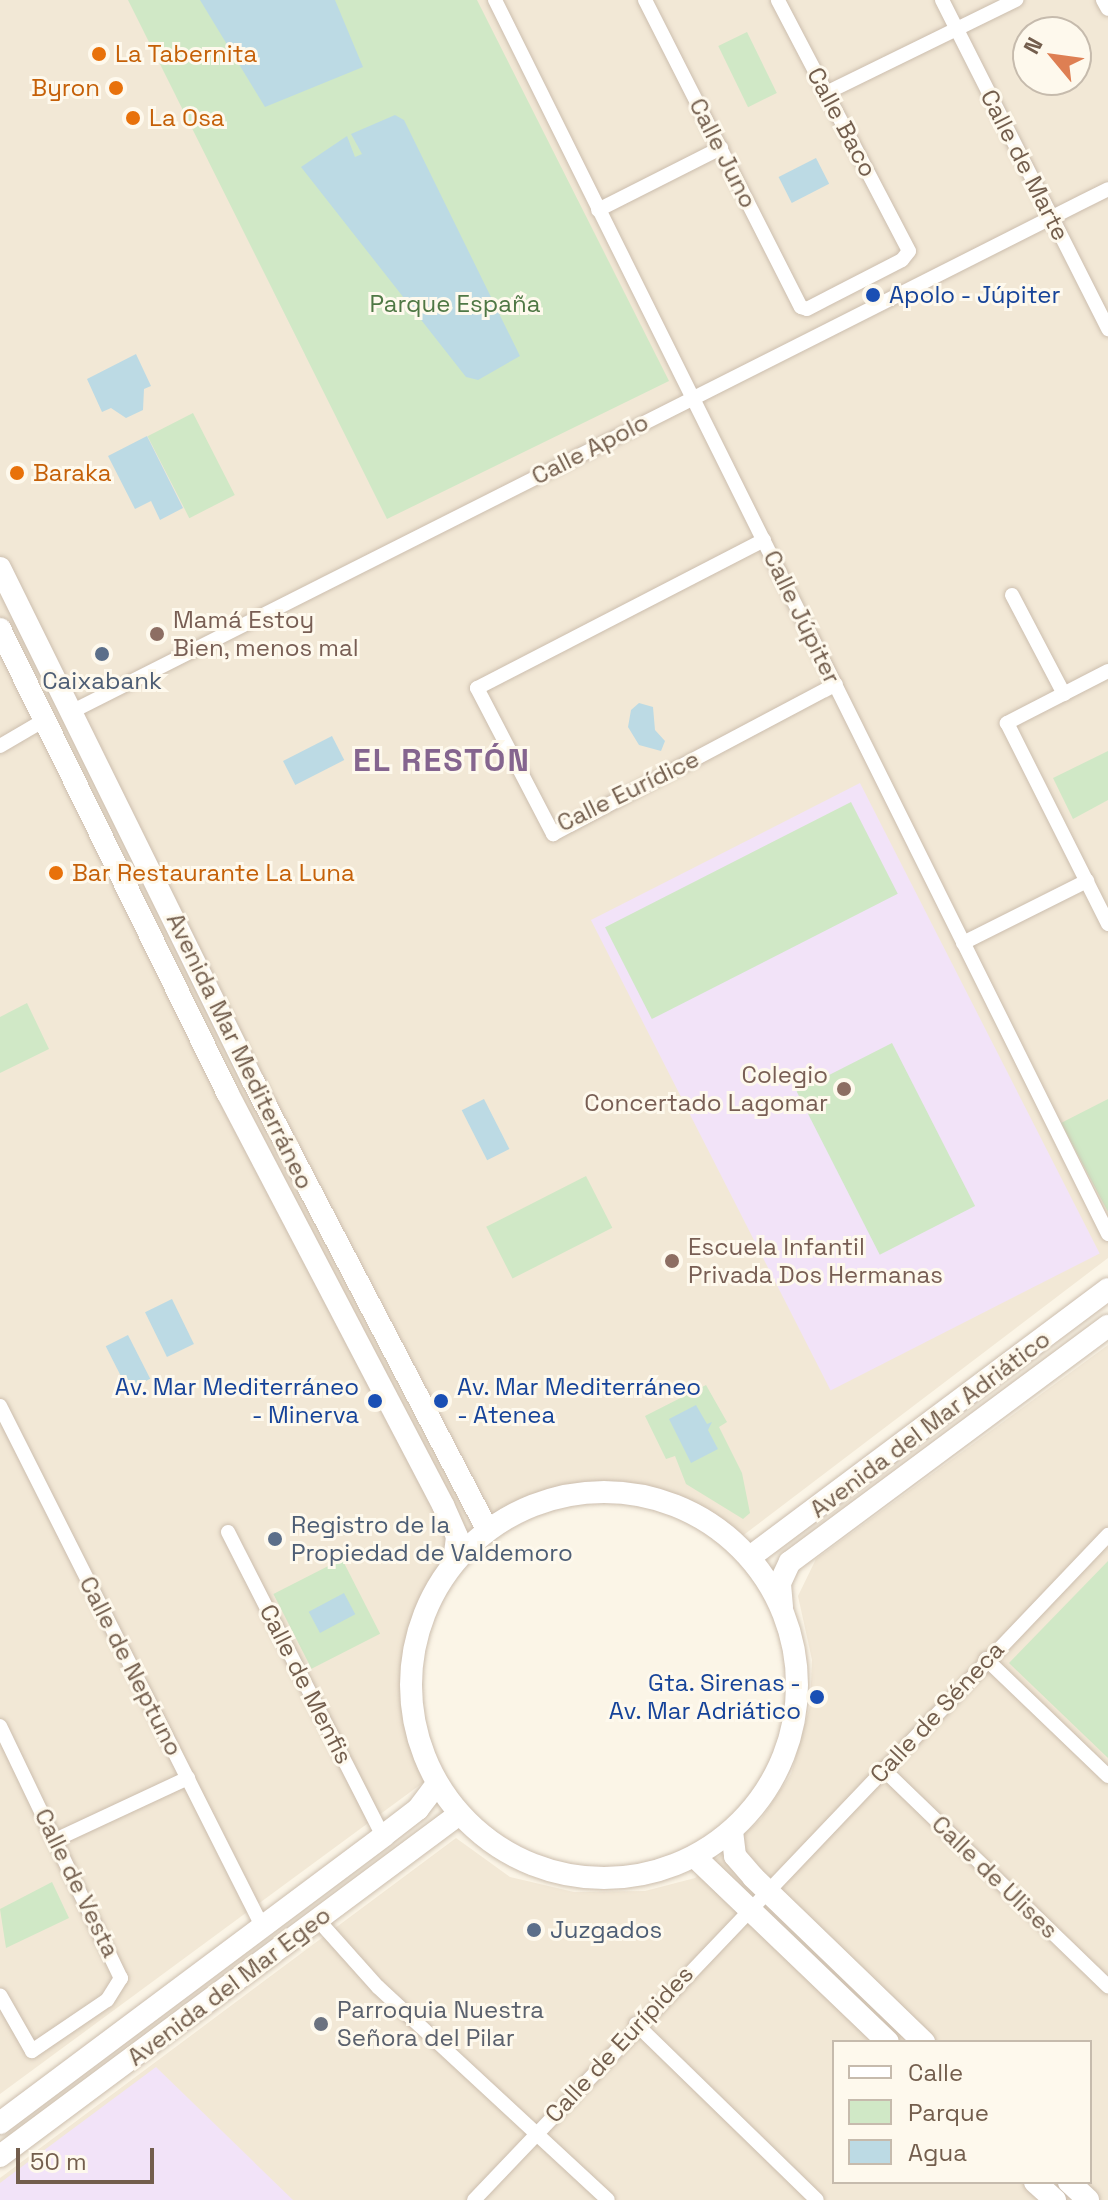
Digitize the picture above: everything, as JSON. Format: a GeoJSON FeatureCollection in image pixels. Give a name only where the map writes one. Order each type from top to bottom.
{"type":"FeatureCollection","features":[{"type":"Feature","properties":{"kind":"street","name":"Calle Júpiter"},"geometry":{"type":"LineString","coordinates":[[495,0],[1108,1234]]}},
{"type":"Feature","properties":{"kind":"street","name":"Calle Juno"},"geometry":{"type":"LineString","coordinates":[[645,0],[801,307]]}},
{"type":"Feature","properties":{"kind":"street","name":"Calle Baco"},"geometry":{"type":"LineString","coordinates":[[778,0],[909,251],[902,260],[814,307],[801,307]]}},
{"type":"Feature","properties":{"kind":"street","name":"Calle de Marte"},"geometry":{"type":"LineString","coordinates":[[942,0],[1108,329]]}},
{"type":"Feature","properties":{"kind":"street"},"geometry":{"type":"LineString","coordinates":[[826,93],[1016,0]]}},
{"type":"Feature","properties":{"kind":"street"},"geometry":{"type":"LineString","coordinates":[[1103,0],[1108,9]]}},
{"type":"Feature","properties":{"kind":"street"},"geometry":{"type":"LineString","coordinates":[[598,210],[721,148]]}},
{"type":"Feature","properties":{"kind":"street","name":"Calle Apolo"},"geometry":{"type":"LineString","coordinates":[[73,711],[692,396],[1108,189]]}},
{"type":"Feature","properties":{"kind":"street","name":"Calle Eurídice"},"geometry":{"type":"LineString","coordinates":[[764,540],[477,688],[553,834],[836,684]]}},
{"type":"Feature","properties":{"kind":"street","name":"Avenida Mar Mediterráneo"},"geometry":{"type":"LineString","coordinates":[[0,568],[253,1081],[487,1529]]}},
{"type":"Feature","properties":{"kind":"street"},"geometry":{"type":"LineString","coordinates":[[1012,595],[1064,694]]}},
{"type":"Feature","properties":{"kind":"street","name":"Avenida Mar Mediterráneo"},"geometry":{"type":"LineString","coordinates":[[0,629],[227,1092],[443,1505],[457,1537],[454,1561]]}},
{"type":"Feature","properties":{"kind":"street"},"geometry":{"type":"LineString","coordinates":[[1108,671],[1007,723],[1108,924]]}},
{"type":"Feature","properties":{"kind":"street"},"geometry":{"type":"LineString","coordinates":[[0,746],[46,719]]}},
{"type":"Feature","properties":{"kind":"street"},"geometry":{"type":"LineString","coordinates":[[963,943],[1087,881]]}},
{"type":"Feature","properties":{"kind":"street","name":"Avenida del Mar Adriático"},"geometry":{"type":"LineString","coordinates":[[750,1557],[1108,1289]]}},
{"type":"Feature","properties":{"kind":"street","name":"Avenida del Mar Adriático"},"geometry":{"type":"LineString","coordinates":[[782,1608],[780,1583],[790,1562],[1108,1326]]}},
{"type":"Feature","properties":{"kind":"street","name":"Calle de Neptuno"},"geometry":{"type":"LineString","coordinates":[[0,1406],[4,1423],[262,1926]]}},
{"type":"Feature","properties":{"kind":"street"},"geometry":{"type":"LineString","coordinates":[[595,1491],[653,1497],[706,1519],[750,1557],[782,1608],[797,1667],[793,1728],[771,1784],[732,1831],[695,1857],[627,1879],[591,1880],[539,1869],[458,1815],[436,1785],[411,1712],[411,1658],[426,1607],[454,1561],[487,1529],[538,1502],[595,1491]]}},
{"type":"Feature","properties":{"kind":"street","name":"Calle de Menfis"},"geometry":{"type":"LineString","coordinates":[[228,1532],[383,1836]]}},
{"type":"Feature","properties":{"kind":"street","name":"Calle de Séneca"},"geometry":{"type":"LineString","coordinates":[[767,1890],[1108,1535]]}},
{"type":"Feature","properties":{"kind":"street"},"geometry":{"type":"LineString","coordinates":[[986,1659],[1108,1776]]}},
{"type":"Feature","properties":{"kind":"street","name":"Calle de Vesta"},"geometry":{"type":"LineString","coordinates":[[0,1726],[121,1978],[107,2000],[32,2051],[0,1995]]}},
{"type":"Feature","properties":{"kind":"street","name":"Calle de Ulises"},"geometry":{"type":"LineString","coordinates":[[883,1769],[1108,1986]]}},
{"type":"Feature","properties":{"kind":"street"},"geometry":{"type":"LineString","coordinates":[[55,1840],[188,1778]]}},
{"type":"Feature","properties":{"kind":"street"},"geometry":{"type":"LineString","coordinates":[[0,2123],[418,1809],[436,1785]]}},
{"type":"Feature","properties":{"kind":"street","name":"Avenida del Mar Egeo"},"geometry":{"type":"LineString","coordinates":[[0,2156],[458,1815]]}},
{"type":"Feature","properties":{"kind":"street"},"geometry":{"type":"LineString","coordinates":[[732,1831],[735,1856],[922,2040]]}},
{"type":"Feature","properties":{"kind":"street"},"geometry":{"type":"LineString","coordinates":[[695,1857],[886,2040]]}},
{"type":"Feature","properties":{"kind":"street","name":"Calle de Eurípides"},"geometry":{"type":"LineString","coordinates":[[474,2200],[636,2024],[767,1890]]}},
{"type":"Feature","properties":{"kind":"street"},"geometry":{"type":"LineString","coordinates":[[318,1920],[378,1987],[608,2200]]}},
{"type":"Feature","properties":{"kind":"street"},"geometry":{"type":"LineString","coordinates":[[636,2024],[817,2200]]}},
{"type":"Feature","properties":{"kind":"street"},"geometry":{"type":"LineString","coordinates":[[1037,2184],[1055,2200]]}},
{"type":"Feature","properties":{"kind":"street"},"geometry":{"type":"LineString","coordinates":[[1071,2184],[1088,2200]]}},
{"type":"Feature","properties":{"kind":"shaded area"},"geometry":{"type":"Polygon","coordinates":[[[0,0],[1108,0],[1108,1258],[741,1537],[696,1506],[622,1481],[546,1490],[455,1548],[413,1624],[402,1672],[408,1731],[428,1779],[0,2094],[0,0]]]}},
{"type":"Feature","properties":{"kind":"shaded area","name":"Colegio Concertado Lagomar"},"geometry":{"type":"Polygon","coordinates":[[[860,783],[1100,1253],[831,1391],[591,920],[860,783]]]}},
{"type":"Feature","properties":{"kind":"shaded area"},"geometry":{"type":"Polygon","coordinates":[[[1108,1345],[1108,2200],[0,2200],[0,2178],[456,1838],[510,1877],[574,1892],[645,1891],[695,1878],[761,1819],[791,1774],[810,1706],[812,1660],[798,1596],[816,1559],[1108,1345]]]}},
{"type":"Feature","properties":{"kind":"shaded area"},"geometry":{"type":"Polygon","coordinates":[[[156,2067],[293,2200],[0,2200],[0,2183],[156,2067]]]}},
{"type":"Feature","properties":{"kind":"green space","name":"Parque España"},"geometry":{"type":"Polygon","coordinates":[[[128,0],[477,0],[669,381],[387,519],[128,0]]]}},
{"type":"Feature","properties":{"kind":"green space"},"geometry":{"type":"Polygon","coordinates":[[[747,32],[777,93],[748,107],[718,46],[747,32]]]}},
{"type":"Feature","properties":{"kind":"green space"},"geometry":{"type":"Polygon","coordinates":[[[193,413],[235,495],[189,518],[148,436],[193,413]]]}},
{"type":"Feature","properties":{"kind":"green space"},"geometry":{"type":"Polygon","coordinates":[[[1108,751],[1108,800],[1073,819],[1053,778],[1108,751]]]}},
{"type":"Feature","properties":{"kind":"green space"},"geometry":{"type":"Polygon","coordinates":[[[851,802],[898,894],[652,1019],[605,927],[851,802]]]}},
{"type":"Feature","properties":{"kind":"green space"},"geometry":{"type":"Polygon","coordinates":[[[27,1003],[49,1049],[0,1073],[0,1017],[27,1003]]]}},
{"type":"Feature","properties":{"kind":"green space"},"geometry":{"type":"Polygon","coordinates":[[[892,1043],[975,1206],[880,1255],[797,1092],[892,1043]]]}},
{"type":"Feature","properties":{"kind":"green space"},"geometry":{"type":"Polygon","coordinates":[[[1108,1099],[1108,1212],[1061,1123],[1108,1099]]]}},
{"type":"Feature","properties":{"kind":"green space"},"geometry":{"type":"Polygon","coordinates":[[[586,1176],[612,1228],[513,1279],[486,1227],[586,1176]]]}},
{"type":"Feature","properties":{"kind":"green space"},"geometry":{"type":"Polygon","coordinates":[[[706,1385],[727,1422],[719,1427],[742,1473],[750,1513],[743,1519],[686,1484],[675,1456],[666,1459],[645,1416],[706,1385]]]}},
{"type":"Feature","properties":{"kind":"green space"},"geometry":{"type":"Polygon","coordinates":[[[342,1559],[380,1634],[312,1669],[273,1594],[342,1559]]]}},
{"type":"Feature","properties":{"kind":"green space"},"geometry":{"type":"Polygon","coordinates":[[[1108,1561],[1108,1758],[1009,1663],[1108,1561]]]}},
{"type":"Feature","properties":{"kind":"green space"},"geometry":{"type":"Polygon","coordinates":[[[52,1882],[69,1918],[6,1948],[0,1909],[52,1882]]]}},
{"type":"Feature","properties":{"kind":"water"},"geometry":{"type":"Polygon","coordinates":[[[200,0],[335,0],[363,67],[265,107],[200,0]]]}},
{"type":"Feature","properties":{"kind":"water"},"geometry":{"type":"Polygon","coordinates":[[[395,115],[404,120],[520,356],[478,380],[466,377],[301,167],[347,136],[355,157],[362,154],[351,134],[395,115]]]}},
{"type":"Feature","properties":{"kind":"water"},"geometry":{"type":"Polygon","coordinates":[[[816,158],[829,184],[792,203],[779,177],[816,158]]]}},
{"type":"Feature","properties":{"kind":"water"},"geometry":{"type":"Polygon","coordinates":[[[136,354],[151,386],[144,389],[143,410],[126,418],[111,408],[102,412],[87,379],[136,354]]]}},
{"type":"Feature","properties":{"kind":"water"},"geometry":{"type":"Polygon","coordinates":[[[147,436],[183,508],[160,520],[151,501],[135,509],[108,456],[147,436]]]}},
{"type":"Feature","properties":{"kind":"water"},"geometry":{"type":"Polygon","coordinates":[[[639,703],[653,707],[655,730],[665,741],[661,751],[639,745],[628,727],[631,710],[639,703]]]}},
{"type":"Feature","properties":{"kind":"water"},"geometry":{"type":"Polygon","coordinates":[[[332,736],[344,760],[295,785],[283,761],[332,736]]]}},
{"type":"Feature","properties":{"kind":"water"},"geometry":{"type":"Polygon","coordinates":[[[484,1099],[509,1149],[487,1160],[462,1110],[484,1099]]]}},
{"type":"Feature","properties":{"kind":"water"},"geometry":{"type":"Polygon","coordinates":[[[172,1299],[194,1344],[167,1357],[145,1312],[172,1299]]]}},
{"type":"Feature","properties":{"kind":"water"},"geometry":{"type":"Polygon","coordinates":[[[128,1335],[150,1379],[128,1390],[106,1346],[128,1335]]]}},
{"type":"Feature","properties":{"kind":"water"},"geometry":{"type":"Polygon","coordinates":[[[696,1405],[707,1424],[712,1422],[708,1430],[718,1449],[691,1463],[669,1419],[696,1405]]]}},
{"type":"Feature","properties":{"kind":"water"},"geometry":{"type":"Polygon","coordinates":[[[344,1593],[355,1614],[320,1633],[309,1612],[344,1593]]]}},
{"type":"Feature","properties":{"kind":"place","name":"La Tabernita"},"geometry":{"type":"Point","coordinates":[99,54]}},
{"type":"Feature","properties":{"kind":"place","name":"Byron"},"geometry":{"type":"Point","coordinates":[116,88]}},
{"type":"Feature","properties":{"kind":"place","name":"La Osa"},"geometry":{"type":"Point","coordinates":[133,118]}},
{"type":"Feature","properties":{"kind":"place","name":"Apolo - Júpiter"},"geometry":{"type":"Point","coordinates":[873,295]}},
{"type":"Feature","properties":{"kind":"place","name":"Baraka"},"geometry":{"type":"Point","coordinates":[17,473]}},
{"type":"Feature","properties":{"kind":"place","name":"Mamá Estoy Bien, menos mal"},"geometry":{"type":"Point","coordinates":[157,634]}},
{"type":"Feature","properties":{"kind":"place","name":"Caixabank"},"geometry":{"type":"Point","coordinates":[102,654]}},
{"type":"Feature","properties":{"kind":"place","name":"Bar Restaurante La Luna"},"geometry":{"type":"Point","coordinates":[56,873]}},
{"type":"Feature","properties":{"kind":"place","name":"Colegio Concertado Lagomar"},"geometry":{"type":"Point","coordinates":[844,1089]}},
{"type":"Feature","properties":{"kind":"place","name":"Escuela Infantil Privada Dos Hermanas"},"geometry":{"type":"Point","coordinates":[672,1261]}},
{"type":"Feature","properties":{"kind":"place","name":"Av. Mar Mediterráneo - Minerva"},"geometry":{"type":"Point","coordinates":[375,1401]}},
{"type":"Feature","properties":{"kind":"place","name":"Av. Mar Mediterráneo - Atenea"},"geometry":{"type":"Point","coordinates":[441,1401]}},
{"type":"Feature","properties":{"kind":"place","name":"Registro de la Propiedad de Valdemoro"},"geometry":{"type":"Point","coordinates":[275,1539]}},
{"type":"Feature","properties":{"kind":"place","name":"Gta. Sirenas - Av. Mar Adriático"},"geometry":{"type":"Point","coordinates":[817,1697]}},
{"type":"Feature","properties":{"kind":"place","name":"Juzgados"},"geometry":{"type":"Point","coordinates":[534,1930]}},
{"type":"Feature","properties":{"kind":"place","name":"Parroquia Nuestra Señora del Pilar"},"geometry":{"type":"Point","coordinates":[321,2024]}},
{"type":"Feature","properties":{"kind":"district","name":"EL RESTÓN"},"geometry":{"type":"Point","coordinates":[442,760]}}]}
